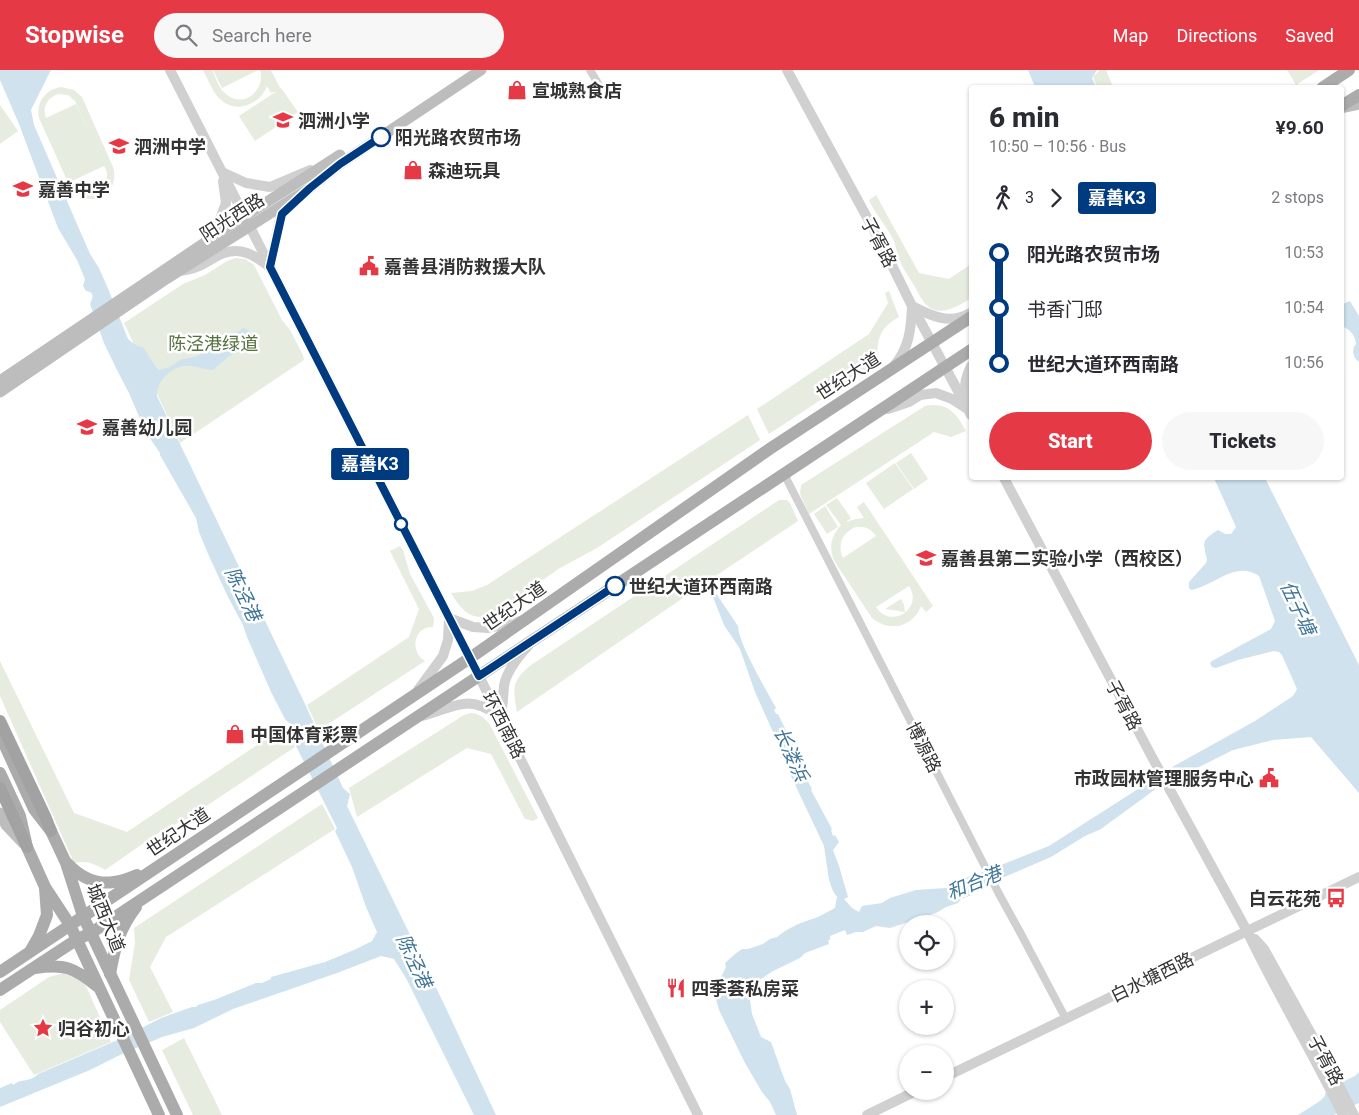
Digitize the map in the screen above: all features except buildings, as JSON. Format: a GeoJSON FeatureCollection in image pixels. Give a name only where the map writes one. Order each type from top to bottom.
{"type":"FeatureCollection","features":[{"type":"Feature","properties":{"kind":"highway"},"geometry":{"type":"LineString","coordinates":[[0,722],[51,831]]}},
{"type":"Feature","properties":{"kind":"highway"},"geometry":{"type":"LineString","coordinates":[[0,788],[5,812],[27,847]]}},
{"type":"Feature","properties":{"kind":"main road","name":"阳光西路"},"geometry":{"type":"LineString","coordinates":[[121,305],[180,271],[323,166],[468,70]]}},
{"type":"Feature","properties":{"kind":"main road","name":"阳光西路"},"geometry":{"type":"LineString","coordinates":[[0,392],[203,243],[310,188],[340,164],[481,70]]}},
{"type":"Feature","properties":{"kind":"main road"},"geometry":{"type":"LineString","coordinates":[[1325,85],[1336,75],[1349,70]]}},
{"type":"Feature","properties":{"kind":"main road"},"geometry":{"type":"LineString","coordinates":[[1344,105],[1359,95]]}},
{"type":"Feature","properties":{"kind":"main road"},"geometry":{"type":"LineString","coordinates":[[1344,106],[1359,104]]}},
{"type":"Feature","properties":{"kind":"main road","name":"世纪大道"},"geometry":{"type":"LineString","coordinates":[[0,972],[470,658],[771,448],[969,318]]}},
{"type":"Feature","properties":{"kind":"main road"},"geometry":{"type":"LineString","coordinates":[[0,381],[93,324]]}},
{"type":"Feature","properties":{"kind":"main road","name":"世纪大道"},"geometry":{"type":"LineString","coordinates":[[0,990],[76,940],[91,934],[969,351]]}},
{"type":"Feature","properties":{"kind":"main road","name":"城西大道"},"geometry":{"type":"LineString","coordinates":[[0,735],[34,809],[51,831],[66,863],[83,916],[177,1115]]}},
{"type":"Feature","properties":{"kind":"main road","name":"城西大道"},"geometry":{"type":"LineString","coordinates":[[0,773],[20,816],[27,847],[45,887],[70,925],[159,1115]]}},
{"type":"Feature","properties":{"kind":"main road"},"geometry":{"type":"LineString","coordinates":[[66,863],[76,873],[90,881],[113,883],[152,871]]}},
{"type":"Feature","properties":{"kind":"main road"},"geometry":{"type":"LineString","coordinates":[[30,952],[48,916],[45,887]]}},
{"type":"Feature","properties":{"kind":"main road"},"geometry":{"type":"LineString","coordinates":[[110,974],[115,944],[128,918],[142,900]]}},
{"type":"Feature","properties":{"kind":"main road"},"geometry":{"type":"LineString","coordinates":[[32,968],[49,966],[71,968],[99,987]]}},
{"type":"Feature","properties":{"kind":"street","name":"环西南路"},"geometry":{"type":"LineString","coordinates":[[170,70],[470,658],[698,1115]]}},
{"type":"Feature","properties":{"kind":"street"},"geometry":{"type":"LineString","coordinates":[[590,70],[600,85]]}},
{"type":"Feature","properties":{"kind":"street","name":"子胥路"},"geometry":{"type":"LineString","coordinates":[[786,70],[882,245],[912,306],[969,411]]}},
{"type":"Feature","properties":{"kind":"street"},"geometry":{"type":"LineString","coordinates":[[222,172],[246,183],[270,187],[323,166]]}},
{"type":"Feature","properties":{"kind":"street"},"geometry":{"type":"LineString","coordinates":[[203,243],[218,224],[226,204],[222,172]]}},
{"type":"Feature","properties":{"kind":"street"},"geometry":{"type":"LineString","coordinates":[[180,271],[197,268],[224,253],[236,251],[253,255],[270,267],[282,214],[310,188]]}},
{"type":"Feature","properties":{"kind":"street"},"geometry":{"type":"LineString","coordinates":[[891,369],[906,348],[911,329],[912,306],[939,318],[950,319],[969,313]]}},
{"type":"Feature","properties":{"kind":"street"},"geometry":{"type":"LineString","coordinates":[[969,370],[965,379],[965,392],[969,409]]}},
{"type":"Feature","properties":{"kind":"street"},"geometry":{"type":"LineString","coordinates":[[874,414],[909,402],[920,395],[936,392],[952,399],[969,412]]}},
{"type":"Feature","properties":{"kind":"street","name":"博源路"},"geometry":{"type":"LineString","coordinates":[[784,474],[984,865],[1066,1019]]}},
{"type":"Feature","properties":{"kind":"street","name":"子胥路"},"geometry":{"type":"LineString","coordinates":[[1005,480],[1173,796],[1247,931],[1264,949],[1350,1113]]}},
{"type":"Feature","properties":{"kind":"street"},"geometry":{"type":"LineString","coordinates":[[414,696],[443,656],[448,640],[449,618],[473,627],[488,628],[524,620]]}},
{"type":"Feature","properties":{"kind":"street"},"geometry":{"type":"LineString","coordinates":[[415,718],[462,703],[488,708],[500,718],[504,701],[504,684],[514,663],[536,638]]}},
{"type":"Feature","properties":{"kind":"street","name":"白水塘西路"},"geometry":{"type":"LineString","coordinates":[[954,1073],[1359,877]]}},
{"type":"Feature","properties":{"kind":"street"},"geometry":{"type":"LineString","coordinates":[[867,1115],[899,1099]]}},
{"type":"Feature","properties":{"kind":"green space"},"geometry":{"type":"Polygon","coordinates":[[[203,70],[212,70],[224,92],[239,100],[252,96],[256,91],[260,85],[260,70],[271,70],[280,88],[298,112],[255,141],[239,116],[277,91],[271,93],[267,86],[264,93],[253,103],[239,107],[232,106],[219,98],[203,70]]]}},
{"type":"Feature","properties":{"kind":"green space"},"geometry":{"type":"Polygon","coordinates":[[[213,70],[258,70],[222,88],[213,70]]]}},
{"type":"Feature","properties":{"kind":"green space"},"geometry":{"type":"Polygon","coordinates":[[[1100,70],[1106,70],[1112,85],[1096,85],[1093,77],[1100,70]]]}},
{"type":"Feature","properties":{"kind":"green space"},"geometry":{"type":"Polygon","coordinates":[[[1287,70],[1319,70],[1296,85],[1287,70]]]}},
{"type":"Feature","properties":{"kind":"green space"},"geometry":{"type":"Polygon","coordinates":[[[61,87],[74,90],[82,97],[113,167],[114,177],[112,185],[108,192],[95,199],[87,199],[71,189],[39,118],[40,102],[46,94],[61,87]],[[58,94],[46,103],[46,118],[76,104],[98,152],[75,101],[68,95],[58,94]],[[104,166],[74,180],[85,191],[98,189],[106,180],[107,173],[104,166]]]}},
{"type":"Feature","properties":{"kind":"green space"},"geometry":{"type":"Polygon","coordinates":[[[0,105],[18,131],[0,144],[0,105]]]}},
{"type":"Feature","properties":{"kind":"green space"},"geometry":{"type":"Polygon","coordinates":[[[876,195],[919,273],[949,279],[969,265],[969,299],[951,309],[940,311],[929,307],[920,297],[903,267],[893,239],[869,200],[876,195]]]}},
{"type":"Feature","properties":{"kind":"green space","name":"陈泾港绿道"},"geometry":{"type":"Polygon","coordinates":[[[236,258],[245,259],[254,265],[282,320],[290,330],[304,360],[180,443],[124,323],[183,284],[205,275],[227,261],[236,258]]]}},
{"type":"Feature","properties":{"kind":"green space"},"geometry":{"type":"Polygon","coordinates":[[[889,291],[899,317],[887,326],[880,336],[878,341],[878,362],[769,434],[757,409],[869,334],[888,303],[885,293],[889,291]]]}},
{"type":"Feature","properties":{"kind":"green space"},"geometry":{"type":"Polygon","coordinates":[[[925,406],[944,407],[953,412],[966,431],[951,437],[934,432],[809,514],[800,494],[801,485],[925,406]]]}},
{"type":"Feature","properties":{"kind":"green space"},"geometry":{"type":"Polygon","coordinates":[[[748,415],[760,440],[597,548],[560,568],[492,615],[478,617],[467,613],[451,593],[472,591],[487,585],[748,415]]]}},
{"type":"Feature","properties":{"kind":"green space"},"geometry":{"type":"Polygon","coordinates":[[[911,453],[928,479],[914,489],[896,463],[911,453]]]}},
{"type":"Feature","properties":{"kind":"green space"},"geometry":{"type":"Polygon","coordinates":[[[895,463],[913,489],[884,509],[866,483],[895,463]]]}},
{"type":"Feature","properties":{"kind":"green space"},"geometry":{"type":"Polygon","coordinates":[[[837,498],[851,518],[846,522],[864,518],[857,507],[864,502],[933,606],[926,612],[921,606],[912,619],[900,626],[879,623],[872,618],[835,562],[831,547],[835,533],[841,525],[826,505],[837,498]],[[856,527],[847,532],[842,540],[841,553],[843,558],[876,536],[868,528],[856,527]],[[909,586],[876,607],[882,614],[890,617],[904,613],[912,602],[913,594],[909,586]]]}},
{"type":"Feature","properties":{"kind":"green space"},"geometry":{"type":"Polygon","coordinates":[[[779,500],[787,500],[790,503],[798,521],[517,712],[515,686],[520,676],[531,665],[779,500]]]}},
{"type":"Feature","properties":{"kind":"green space"},"geometry":{"type":"Polygon","coordinates":[[[825,506],[838,527],[827,534],[814,514],[825,506]]]}},
{"type":"Feature","properties":{"kind":"green space"},"geometry":{"type":"Polygon","coordinates":[[[400,546],[410,574],[434,618],[433,627],[424,629],[416,638],[418,653],[425,661],[319,730],[307,705],[409,637],[419,609],[390,551],[400,546]]]}},
{"type":"Feature","properties":{"kind":"green space"},"geometry":{"type":"Polygon","coordinates":[[[901,599],[905,612],[885,609],[901,599]]]}},
{"type":"Feature","properties":{"kind":"green space"},"geometry":{"type":"Polygon","coordinates":[[[0,661],[74,813],[127,832],[287,725],[295,747],[185,820],[164,829],[105,870],[90,863],[74,863],[0,696],[0,661]]]}},
{"type":"Feature","properties":{"kind":"green space"},"geometry":{"type":"Polygon","coordinates":[[[471,713],[482,717],[490,725],[538,818],[533,821],[525,819],[491,754],[467,748],[357,817],[349,788],[464,715],[471,713]]]}},
{"type":"Feature","properties":{"kind":"green space"},"geometry":{"type":"Polygon","coordinates":[[[322,804],[335,829],[166,937],[150,967],[173,1012],[149,1022],[129,980],[135,943],[134,928],[322,804]]]}},
{"type":"Feature","properties":{"kind":"green space"},"geometry":{"type":"Polygon","coordinates":[[[64,973],[78,977],[86,986],[111,1042],[34,1075],[0,1022],[0,1010],[49,977],[64,973]]]}},
{"type":"Feature","properties":{"kind":"green space"},"geometry":{"type":"Polygon","coordinates":[[[184,1038],[222,1115],[193,1115],[162,1050],[184,1038]]]}},
{"type":"Feature","properties":{"kind":"water","name":"陈泾港"},"geometry":{"type":"Polygon","coordinates":[[[0,70],[51,70],[31,110],[34,125],[90,254],[99,268],[128,339],[137,346],[143,347],[158,370],[170,367],[180,360],[198,356],[216,340],[228,338],[243,328],[250,333],[244,346],[239,351],[228,357],[213,370],[185,366],[170,372],[159,386],[157,396],[305,704],[343,788],[350,794],[347,806],[496,1115],[474,1115],[406,978],[394,959],[381,956],[233,1009],[194,1028],[162,1037],[90,1070],[0,1107],[0,1088],[12,1083],[13,1085],[32,1079],[38,1074],[120,1039],[161,1018],[196,1007],[256,983],[262,983],[271,979],[271,977],[325,962],[354,950],[372,941],[377,932],[352,867],[335,831],[337,828],[296,746],[289,723],[271,692],[243,625],[209,556],[199,532],[196,518],[160,453],[147,434],[146,428],[104,343],[90,304],[92,294],[86,291],[83,286],[85,279],[77,260],[58,228],[19,124],[0,80],[0,70]]]}},
{"type":"Feature","properties":{"kind":"water"},"geometry":{"type":"Polygon","coordinates":[[[1028,70],[1097,70],[1092,78],[1095,85],[1034,85],[1028,70]]]}},
{"type":"Feature","properties":{"kind":"water"},"geometry":{"type":"Polygon","coordinates":[[[1350,301],[1359,316],[1359,362],[1353,353],[1356,344],[1355,338],[1344,327],[1344,304],[1350,301]]]}},
{"type":"Feature","properties":{"kind":"water"},"geometry":{"type":"Polygon","coordinates":[[[1215,480],[1266,480],[1359,665],[1359,793],[1311,737],[1273,740],[1233,750],[1157,788],[1101,829],[1085,836],[1051,857],[981,887],[972,895],[961,899],[958,903],[930,915],[899,915],[899,925],[890,928],[876,926],[863,932],[847,935],[845,930],[830,936],[829,944],[805,953],[800,958],[773,971],[752,985],[749,993],[752,1014],[761,1037],[771,1042],[785,1081],[790,1089],[797,1115],[776,1115],[770,1102],[745,1063],[719,1010],[715,996],[720,992],[719,981],[726,967],[725,963],[742,949],[763,944],[798,924],[818,917],[835,908],[837,897],[829,880],[824,846],[755,692],[740,649],[724,625],[709,587],[711,586],[738,626],[748,655],[776,708],[774,710],[778,714],[796,751],[803,760],[806,778],[811,790],[832,829],[833,836],[835,835],[839,842],[833,850],[848,897],[844,899],[852,908],[859,912],[862,906],[882,903],[890,898],[916,890],[946,888],[974,874],[1049,846],[1174,766],[1255,721],[1293,696],[1297,689],[1279,652],[1274,651],[1238,660],[1216,668],[1212,667],[1210,663],[1271,629],[1275,621],[1259,576],[1250,572],[1233,572],[1200,588],[1191,590],[1189,588],[1189,582],[1206,563],[1204,545],[1206,539],[1218,530],[1225,534],[1231,534],[1236,527],[1215,480]]]}},
{"type":"Feature","properties":{"kind":"water"},"geometry":{"type":"Polygon","coordinates":[[[1359,1072],[1359,1103],[1334,1115],[1298,1115],[1320,1101],[1325,1096],[1325,1093],[1359,1072]]]}},
{"type":"Feature","properties":{"kind":"bus line","name":"嘉善K3"},"geometry":{"type":"LineString","coordinates":[[381,137],[340,164],[282,214],[270,267],[479,676],[615,586]]}},
{"type":"Feature","properties":{"kind":"place","name":"宣城熟食店"},"geometry":{"type":"Point","coordinates":[517,90]}},
{"type":"Feature","properties":{"kind":"place","name":"泗洲小学"},"geometry":{"type":"Point","coordinates":[283,120]}},
{"type":"Feature","properties":{"kind":"place","name":"阳光路农贸市场"},"geometry":{"type":"Point","coordinates":[381,137]}},
{"type":"Feature","properties":{"kind":"place","name":"泗洲中学"},"geometry":{"type":"Point","coordinates":[119,146]}},
{"type":"Feature","properties":{"kind":"place","name":"森迪玩具"},"geometry":{"type":"Point","coordinates":[413,170]}},
{"type":"Feature","properties":{"kind":"place","name":"嘉善中学"},"geometry":{"type":"Point","coordinates":[23,189]}},
{"type":"Feature","properties":{"kind":"place","name":"嘉善县消防救援大队"},"geometry":{"type":"Point","coordinates":[369,266]}},
{"type":"Feature","properties":{"kind":"place","name":"嘉善幼儿园"},"geometry":{"type":"Point","coordinates":[87,427]}},
{"type":"Feature","properties":{"kind":"place","name":"嘉善县第二实验小学（西校区）"},"geometry":{"type":"Point","coordinates":[926,558]}},
{"type":"Feature","properties":{"kind":"place","name":"世纪大道环西南路"},"geometry":{"type":"Point","coordinates":[615,586]}},
{"type":"Feature","properties":{"kind":"place","name":"中国体育彩票"},"geometry":{"type":"Point","coordinates":[235,734]}},
{"type":"Feature","properties":{"kind":"place","name":"市政园林管理服务中心"},"geometry":{"type":"Point","coordinates":[1269,778]}},
{"type":"Feature","properties":{"kind":"place","name":"白云花苑"},"geometry":{"type":"Point","coordinates":[1336,898]}},
{"type":"Feature","properties":{"kind":"place","name":"四季荟私房菜"},"geometry":{"type":"Point","coordinates":[676,988]}},
{"type":"Feature","properties":{"kind":"place","name":"归谷初心"},"geometry":{"type":"Point","coordinates":[43,1028]}},
{"type":"Feature","properties":{"kind":"water label","name":"伍子塘"},"geometry":{"type":"Point","coordinates":[1298,608]}},
{"type":"Feature","properties":{"kind":"water label","name":"长溇浜"},"geometry":{"type":"Point","coordinates":[791,754]}},
{"type":"Feature","properties":{"kind":"water label","name":"和合港"},"geometry":{"type":"Point","coordinates":[974,883]}}]}
